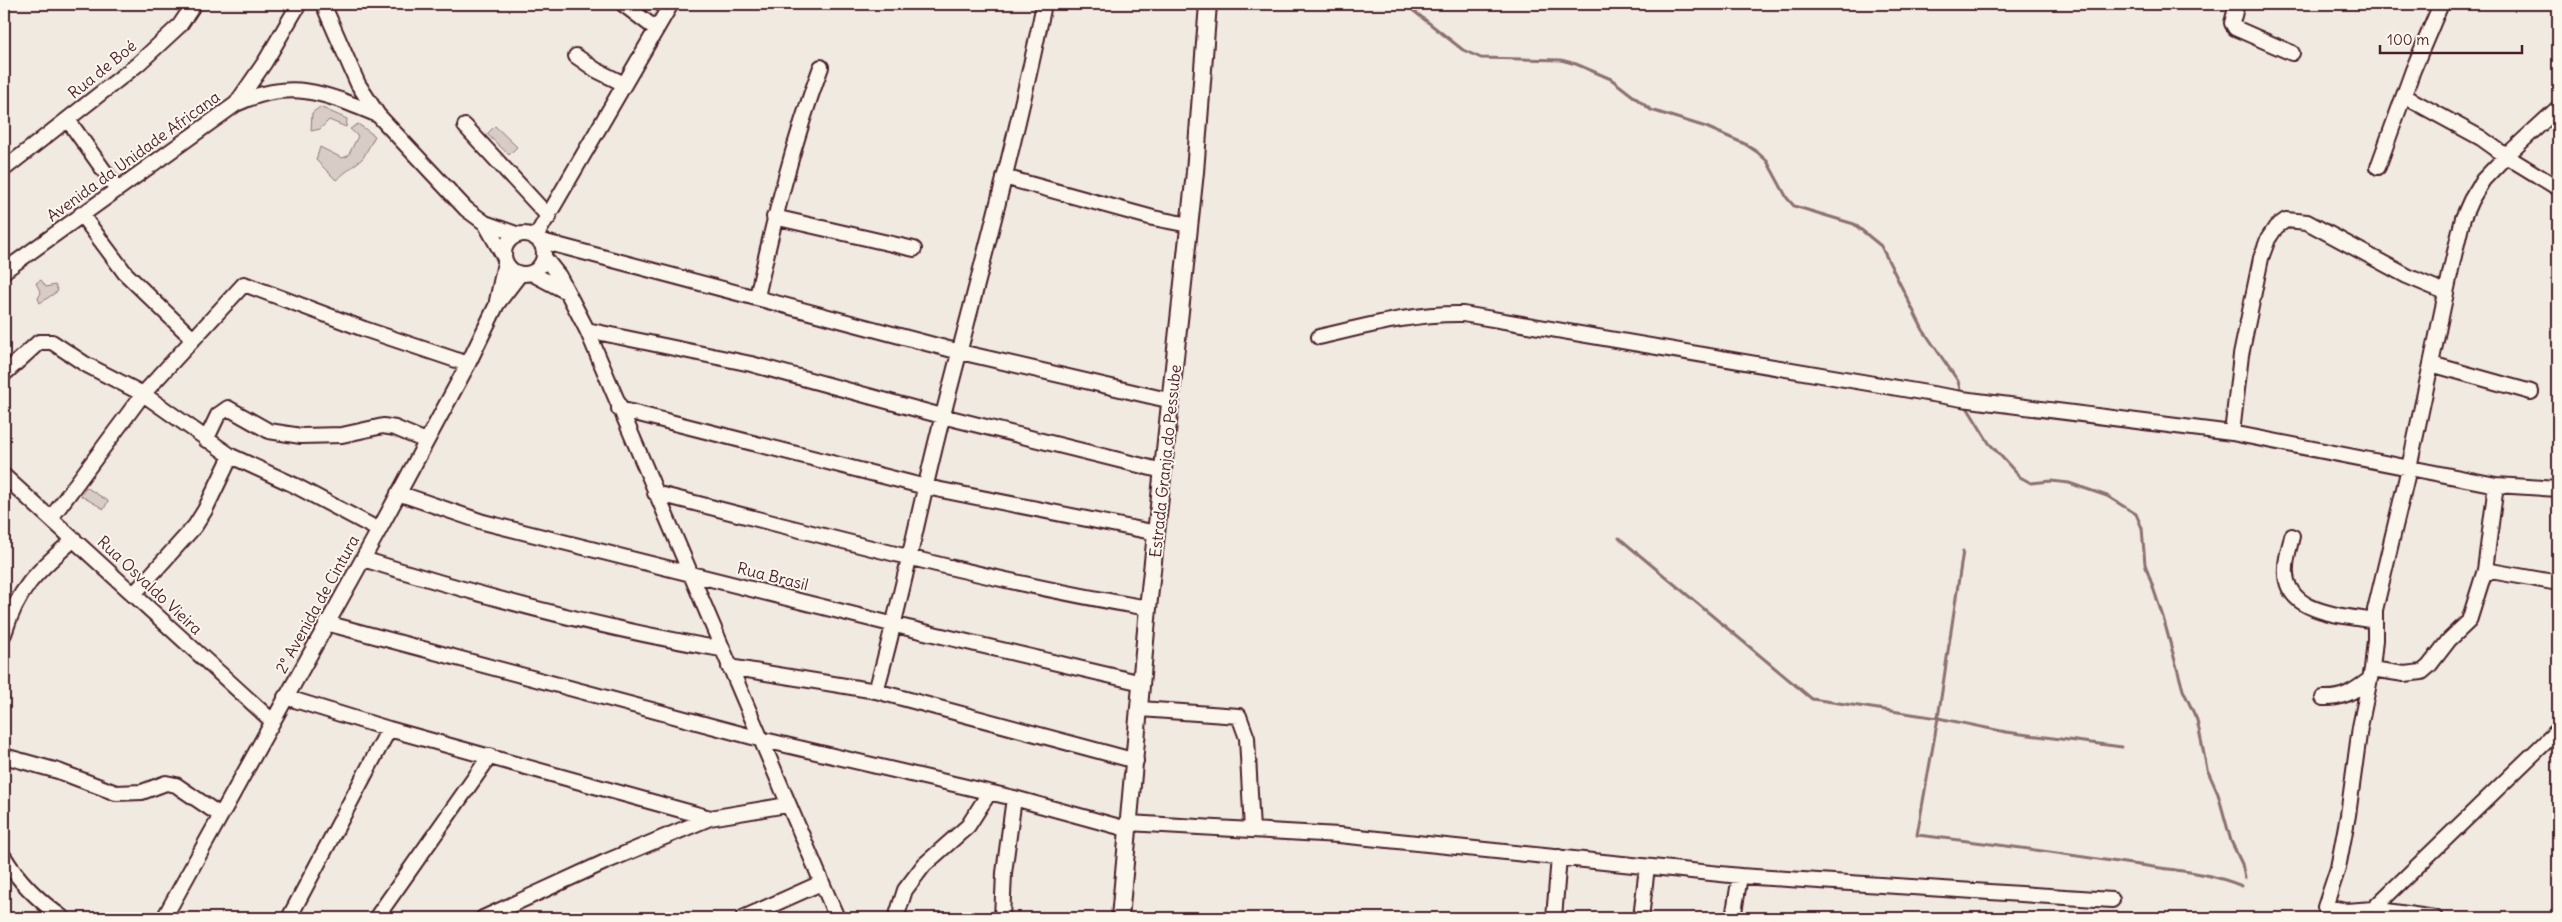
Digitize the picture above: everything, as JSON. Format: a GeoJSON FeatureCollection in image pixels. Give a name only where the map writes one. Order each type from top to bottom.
{"type":"FeatureCollection","features":[{"type":"Feature","properties":{"kind":"main road","name":"Estrada Granja do Pessube"},"geometry":{"type":"LineString","coordinates":[[1120,918],[1136,761],[1148,608],[1172,401],[1189,225],[1208,4]]}},
{"type":"Feature","properties":{"kind":"street","name":"Rua de Boé"},"geometry":{"type":"LineString","coordinates":[[117,189],[68,120],[138,64],[180,25],[194,4]]}},
{"type":"Feature","properties":{"kind":"street","name":"Avenida da Unidade Africana"},"geometry":{"type":"LineString","coordinates":[[4,271],[236,104],[265,62],[299,4]]}},
{"type":"Feature","properties":{"kind":"street"},"geometry":{"type":"LineString","coordinates":[[323,4],[328,21],[358,84],[378,115],[466,209],[484,223],[519,235]]}},
{"type":"Feature","properties":{"kind":"street"},"geometry":{"type":"LineString","coordinates":[[624,4],[656,29]]}},
{"type":"Feature","properties":{"kind":"street"},"geometry":{"type":"LineString","coordinates":[[537,239],[671,4]]}},
{"type":"Feature","properties":{"kind":"street"},"geometry":{"type":"LineString","coordinates":[[876,691],[895,625],[942,416],[1004,177],[1044,4]]}},
{"type":"Feature","properties":{"kind":"street"},"geometry":{"type":"LineString","coordinates":[[2237,4],[2232,23],[2234,28],[2292,52]]}},
{"type":"Feature","properties":{"kind":"street"},"geometry":{"type":"LineString","coordinates":[[2378,167],[2441,4]]}},
{"type":"Feature","properties":{"kind":"street"},"geometry":{"type":"LineString","coordinates":[[576,56],[596,70],[624,84]]}},
{"type":"Feature","properties":{"kind":"street"},"geometry":{"type":"LineString","coordinates":[[757,297],[774,217],[799,124],[820,66]]}},
{"type":"Feature","properties":{"kind":"street"},"geometry":{"type":"LineString","coordinates":[[236,104],[274,91],[309,90],[335,97],[378,115]]}},
{"type":"Feature","properties":{"kind":"street"},"geometry":{"type":"LineString","coordinates":[[2404,96],[2472,133],[2558,188]]}},
{"type":"Feature","properties":{"kind":"street"},"geometry":{"type":"LineString","coordinates":[[2435,918],[2373,909],[2326,909],[2324,905],[2338,868],[2371,675],[2379,594],[2409,468],[2445,292],[2463,218],[2483,180],[2558,108]]}},
{"type":"Feature","properties":{"kind":"street"},"geometry":{"type":"LineString","coordinates":[[4,169],[68,120]]}},
{"type":"Feature","properties":{"kind":"street"},"geometry":{"type":"LineString","coordinates":[[465,126],[549,217]]}},
{"type":"Feature","properties":{"kind":"street"},"geometry":{"type":"LineString","coordinates":[[1004,177],[1153,218],[1189,225]]}},
{"type":"Feature","properties":{"kind":"street"},"geometry":{"type":"LineString","coordinates":[[81,214],[125,273],[192,338]]}},
{"type":"Feature","properties":{"kind":"street"},"geometry":{"type":"LineString","coordinates":[[774,217],[914,249]]}},
{"type":"Feature","properties":{"kind":"street"},"geometry":{"type":"LineString","coordinates":[[2232,433],[2241,355],[2260,258],[2268,239],[2276,227],[2286,220],[2307,222],[2407,276],[2445,292]]}},
{"type":"Feature","properties":{"kind":"street"},"geometry":{"type":"LineString","coordinates":[[484,223],[511,270],[526,274],[567,292]]}},
{"type":"Feature","properties":{"kind":"street"},"geometry":{"type":"LineString","coordinates":[[497,304],[509,240],[519,235],[527,234],[537,239],[578,251],[960,352],[1172,401]]}},
{"type":"Feature","properties":{"kind":"street"},"geometry":{"type":"LineString","coordinates":[[537,239],[544,255],[559,276],[587,330],[787,805],[837,918]]}},
{"type":"Feature","properties":{"kind":"street"},"geometry":{"type":"LineString","coordinates":[[544,255],[578,251]]}},
{"type":"Feature","properties":{"kind":"street"},"geometry":{"type":"LineString","coordinates":[[497,304],[526,274],[541,265],[544,255]]}},
{"type":"Feature","properties":{"kind":"street"},"geometry":{"type":"LineString","coordinates":[[51,518],[143,394],[192,338],[244,284],[364,329],[468,364]]}},
{"type":"Feature","properties":{"kind":"street","name":"2° Avenida de Cintura"},"geometry":{"type":"LineString","coordinates":[[164,918],[379,530],[468,364],[497,304]]}},
{"type":"Feature","properties":{"kind":"street"},"geometry":{"type":"LineString","coordinates":[[1319,337],[1398,318],[1435,314],[1464,314],[1962,399],[2232,433],[2496,485],[2558,490]]}},
{"type":"Feature","properties":{"kind":"street"},"geometry":{"type":"LineString","coordinates":[[587,330],[751,364],[942,416],[1163,471]]}},
{"type":"Feature","properties":{"kind":"street"},"geometry":{"type":"LineString","coordinates":[[4,373],[39,342],[46,340],[52,342],[85,364],[101,370],[143,394],[230,456],[294,484],[379,530]]}},
{"type":"Feature","properties":{"kind":"street"},"geometry":{"type":"LineString","coordinates":[[2431,364],[2531,392]]}},
{"type":"Feature","properties":{"kind":"street"},"geometry":{"type":"LineString","coordinates":[[206,440],[221,411],[230,408],[269,431],[301,436],[342,434],[383,426],[395,428],[426,441]]}},
{"type":"Feature","properties":{"kind":"street"},"geometry":{"type":"LineString","coordinates":[[619,409],[926,487],[1156,533]]}},
{"type":"Feature","properties":{"kind":"street"},"geometry":{"type":"LineString","coordinates":[[133,595],[195,526],[205,510],[230,456]]}},
{"type":"Feature","properties":{"kind":"street","name":"Rua Osvaldo Vieira"},"geometry":{"type":"LineString","coordinates":[[4,476],[272,721]]}},
{"type":"Feature","properties":{"kind":"street"},"geometry":{"type":"LineString","coordinates":[[2323,698],[2340,698],[2349,695],[2371,675],[2414,674],[2429,666],[2448,640],[2469,621],[2485,570],[2496,485]]}},
{"type":"Feature","properties":{"kind":"street","name":"Rua Brasil"},"geometry":{"type":"LineString","coordinates":[[398,493],[483,522],[895,625],[1142,683]]}},
{"type":"Feature","properties":{"kind":"street"},"geometry":{"type":"LineString","coordinates":[[655,493],[909,557],[1080,597],[1148,608]]}},
{"type":"Feature","properties":{"kind":"street"},"geometry":{"type":"LineString","coordinates":[[2292,536],[2286,567],[2288,585],[2293,597],[2302,604],[2326,612],[2375,622]]}},
{"type":"Feature","properties":{"kind":"street"},"geometry":{"type":"LineString","coordinates":[[4,634],[16,601],[27,583],[43,565],[74,538]]}},
{"type":"Feature","properties":{"kind":"street"},"geometry":{"type":"LineString","coordinates":[[362,559],[473,594],[666,640],[721,649]]}},
{"type":"Feature","properties":{"kind":"street"},"geometry":{"type":"LineString","coordinates":[[2485,570],[2558,584]]}},
{"type":"Feature","properties":{"kind":"street"},"geometry":{"type":"LineString","coordinates":[[326,623],[760,739],[1128,826],[1339,834],[1740,876],[2112,900]]}},
{"type":"Feature","properties":{"kind":"street"},"geometry":{"type":"LineString","coordinates":[[729,667],[876,691],[1136,761]]}},
{"type":"Feature","properties":{"kind":"street"},"geometry":{"type":"LineString","coordinates":[[285,697],[389,729],[710,818]]}},
{"type":"Feature","properties":{"kind":"street"},"geometry":{"type":"LineString","coordinates":[[1140,709],[1239,716],[1247,738],[1252,830]]}},
{"type":"Feature","properties":{"kind":"street"},"geometry":{"type":"LineString","coordinates":[[289,918],[389,729]]}},
{"type":"Feature","properties":{"kind":"street"},"geometry":{"type":"LineString","coordinates":[[2373,909],[2558,730]]}},
{"type":"Feature","properties":{"kind":"street"},"geometry":{"type":"LineString","coordinates":[[4,756],[58,771],[116,794],[142,792],[166,783],[176,785],[220,815]]}},
{"type":"Feature","properties":{"kind":"street"},"geometry":{"type":"LineString","coordinates":[[376,918],[490,756]]}},
{"type":"Feature","properties":{"kind":"street"},"geometry":{"type":"LineString","coordinates":[[896,918],[905,890],[924,865],[968,826],[990,793]]}},
{"type":"Feature","properties":{"kind":"street"},"geometry":{"type":"LineString","coordinates":[[1002,918],[1004,873],[1014,798]]}},
{"type":"Feature","properties":{"kind":"street"},"geometry":{"type":"LineString","coordinates":[[483,918],[605,862],[710,818],[787,805]]}},
{"type":"Feature","properties":{"kind":"street"},"geometry":{"type":"LineString","coordinates":[[4,857],[24,886],[45,906],[63,918]]}},
{"type":"Feature","properties":{"kind":"street"},"geometry":{"type":"LineString","coordinates":[[1554,918],[1559,857]]}},
{"type":"Feature","properties":{"kind":"street"},"geometry":{"type":"LineString","coordinates":[[1641,918],[1647,867]]}},
{"type":"Feature","properties":{"kind":"street"},"geometry":{"type":"LineString","coordinates":[[1733,918],[1740,876]]}},
{"type":"Feature","properties":{"kind":"street"},"geometry":{"type":"LineString","coordinates":[[743,918],[821,883]]}},
{"type":"Feature","properties":{"kind":"shaded area"},"geometry":{"type":"Polygon","coordinates":[[[320,107],[347,119],[346,127],[329,120],[320,129],[311,131],[312,113],[320,107]]]}},
{"type":"Feature","properties":{"kind":"shaded area"},"geometry":{"type":"Polygon","coordinates":[[[358,124],[375,136],[363,158],[336,180],[316,160],[320,147],[342,158],[348,156],[358,136],[350,129],[358,124]]]}},
{"type":"Feature","properties":{"kind":"shaded area"},"geometry":{"type":"Polygon","coordinates":[[[495,126],[517,147],[509,155],[487,134],[495,126]]]}},
{"type":"Feature","properties":{"kind":"shaded area"},"geometry":{"type":"Polygon","coordinates":[[[41,280],[46,287],[55,285],[58,291],[40,303],[38,298],[41,293],[36,283],[41,280]]]}},
{"type":"Feature","properties":{"kind":"shaded area"},"geometry":{"type":"Polygon","coordinates":[[[86,487],[108,501],[104,509],[81,496],[86,487]]]}},
{"type":"Feature","properties":{"kind":"waterway"},"geometry":{"type":"LineString","coordinates":[[1405,4],[1463,50],[1481,58],[1561,60],[1576,64],[1611,79],[1651,110],[1706,127],[1745,144],[1757,152],[1767,161],[1787,198],[1794,206],[1854,224],[1881,246],[1923,330],[1958,381],[1961,394]]}},
{"type":"Feature","properties":{"kind":"waterway"},"geometry":{"type":"LineString","coordinates":[[1965,404],[1989,443],[2020,477],[2031,483],[2051,481],[2069,483],[2107,496],[2136,514],[2142,528],[2145,564],[2163,617],[2183,690],[2197,720],[2207,769],[2218,794],[2231,841],[2242,864],[2245,878]]}},
{"type":"Feature","properties":{"kind":"waterway"},"geometry":{"type":"LineString","coordinates":[[1619,538],[1812,699],[1938,718],[2006,732],[2122,747]]}},
{"type":"Feature","properties":{"kind":"waterway"},"geometry":{"type":"LineString","coordinates":[[1963,551],[1938,718],[1917,835],[2024,848],[2188,872],[2216,877],[2242,886]]}}]}
